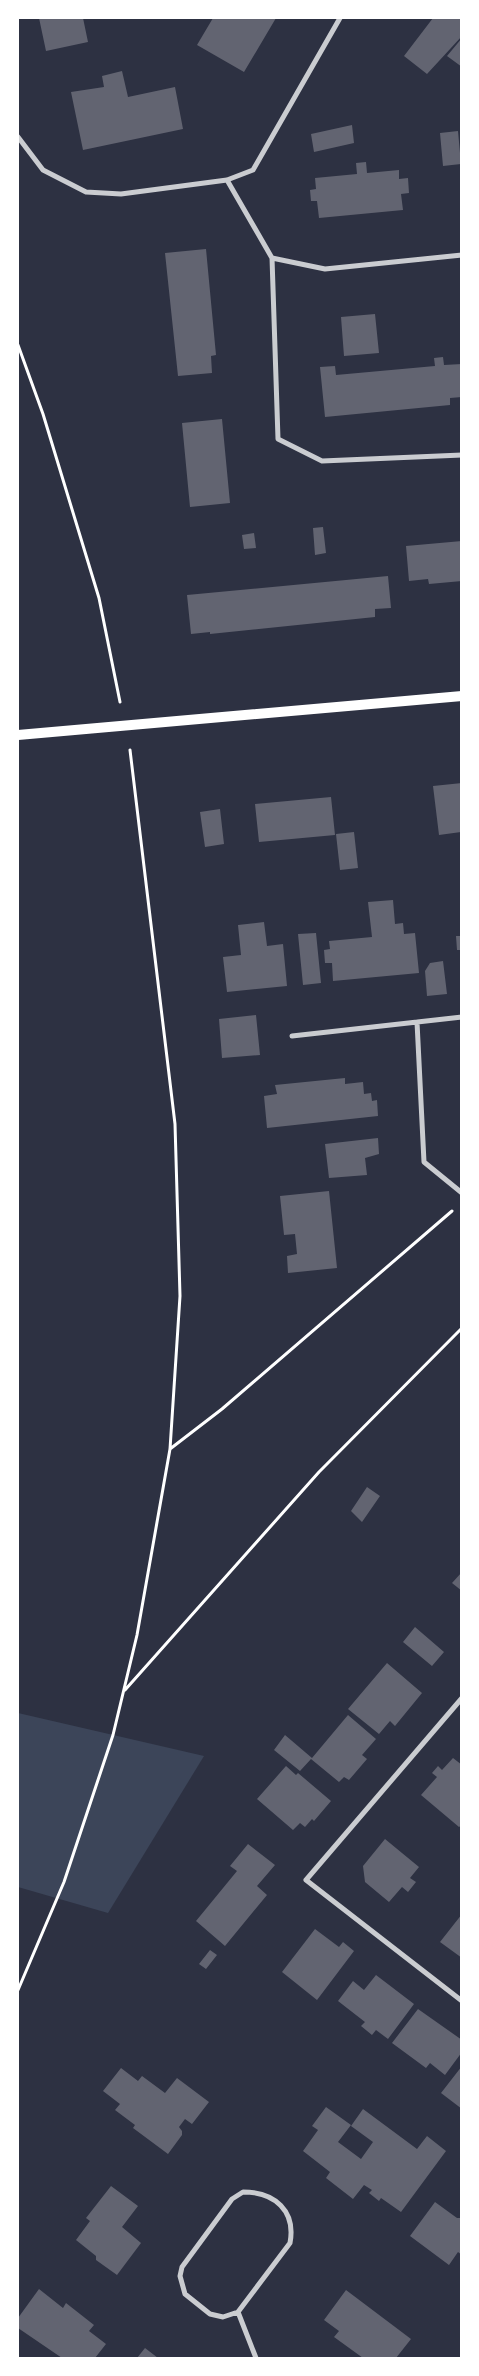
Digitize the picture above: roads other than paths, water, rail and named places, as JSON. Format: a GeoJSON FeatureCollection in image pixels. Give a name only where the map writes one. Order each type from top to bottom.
{"type":"FeatureCollection","features":[{"type":"Feature","properties":{"kind":"main road"},"geometry":{"type":"LineString","coordinates":[[18,735],[178,719],[462,696]]}},
{"type":"Feature","properties":{"kind":"street"},"geometry":{"type":"LineString","coordinates":[[18,137],[43,170],[86,192],[121,194],[227,180],[253,170],[340,18]]}},
{"type":"Feature","properties":{"kind":"street"},"geometry":{"type":"LineString","coordinates":[[227,180],[272,258],[278,439],[322,461],[462,455]]}},
{"type":"Feature","properties":{"kind":"street"},"geometry":{"type":"LineString","coordinates":[[272,258],[325,269],[462,255]]}},
{"type":"Feature","properties":{"kind":"street"},"geometry":{"type":"LineString","coordinates":[[292,1036],[462,1016]]}},
{"type":"Feature","properties":{"kind":"street"},"geometry":{"type":"LineString","coordinates":[[416,1022],[424,1162],[462,1193]]}},
{"type":"Feature","properties":{"kind":"street"},"geometry":{"type":"LineString","coordinates":[[462,1698],[306,1880],[462,2000]]}},
{"type":"Feature","properties":{"kind":"street"},"geometry":{"type":"LineString","coordinates":[[243,2192],[254,2192],[266,2195],[279,2204],[290,2220],[292,2230],[290,2244],[238,2312],[223,2317],[210,2314],[186,2294],[180,2276],[182,2267],[232,2199],[243,2192]]}},
{"type":"Feature","properties":{"kind":"street"},"geometry":{"type":"LineString","coordinates":[[238,2312],[256,2358]]}}]}
